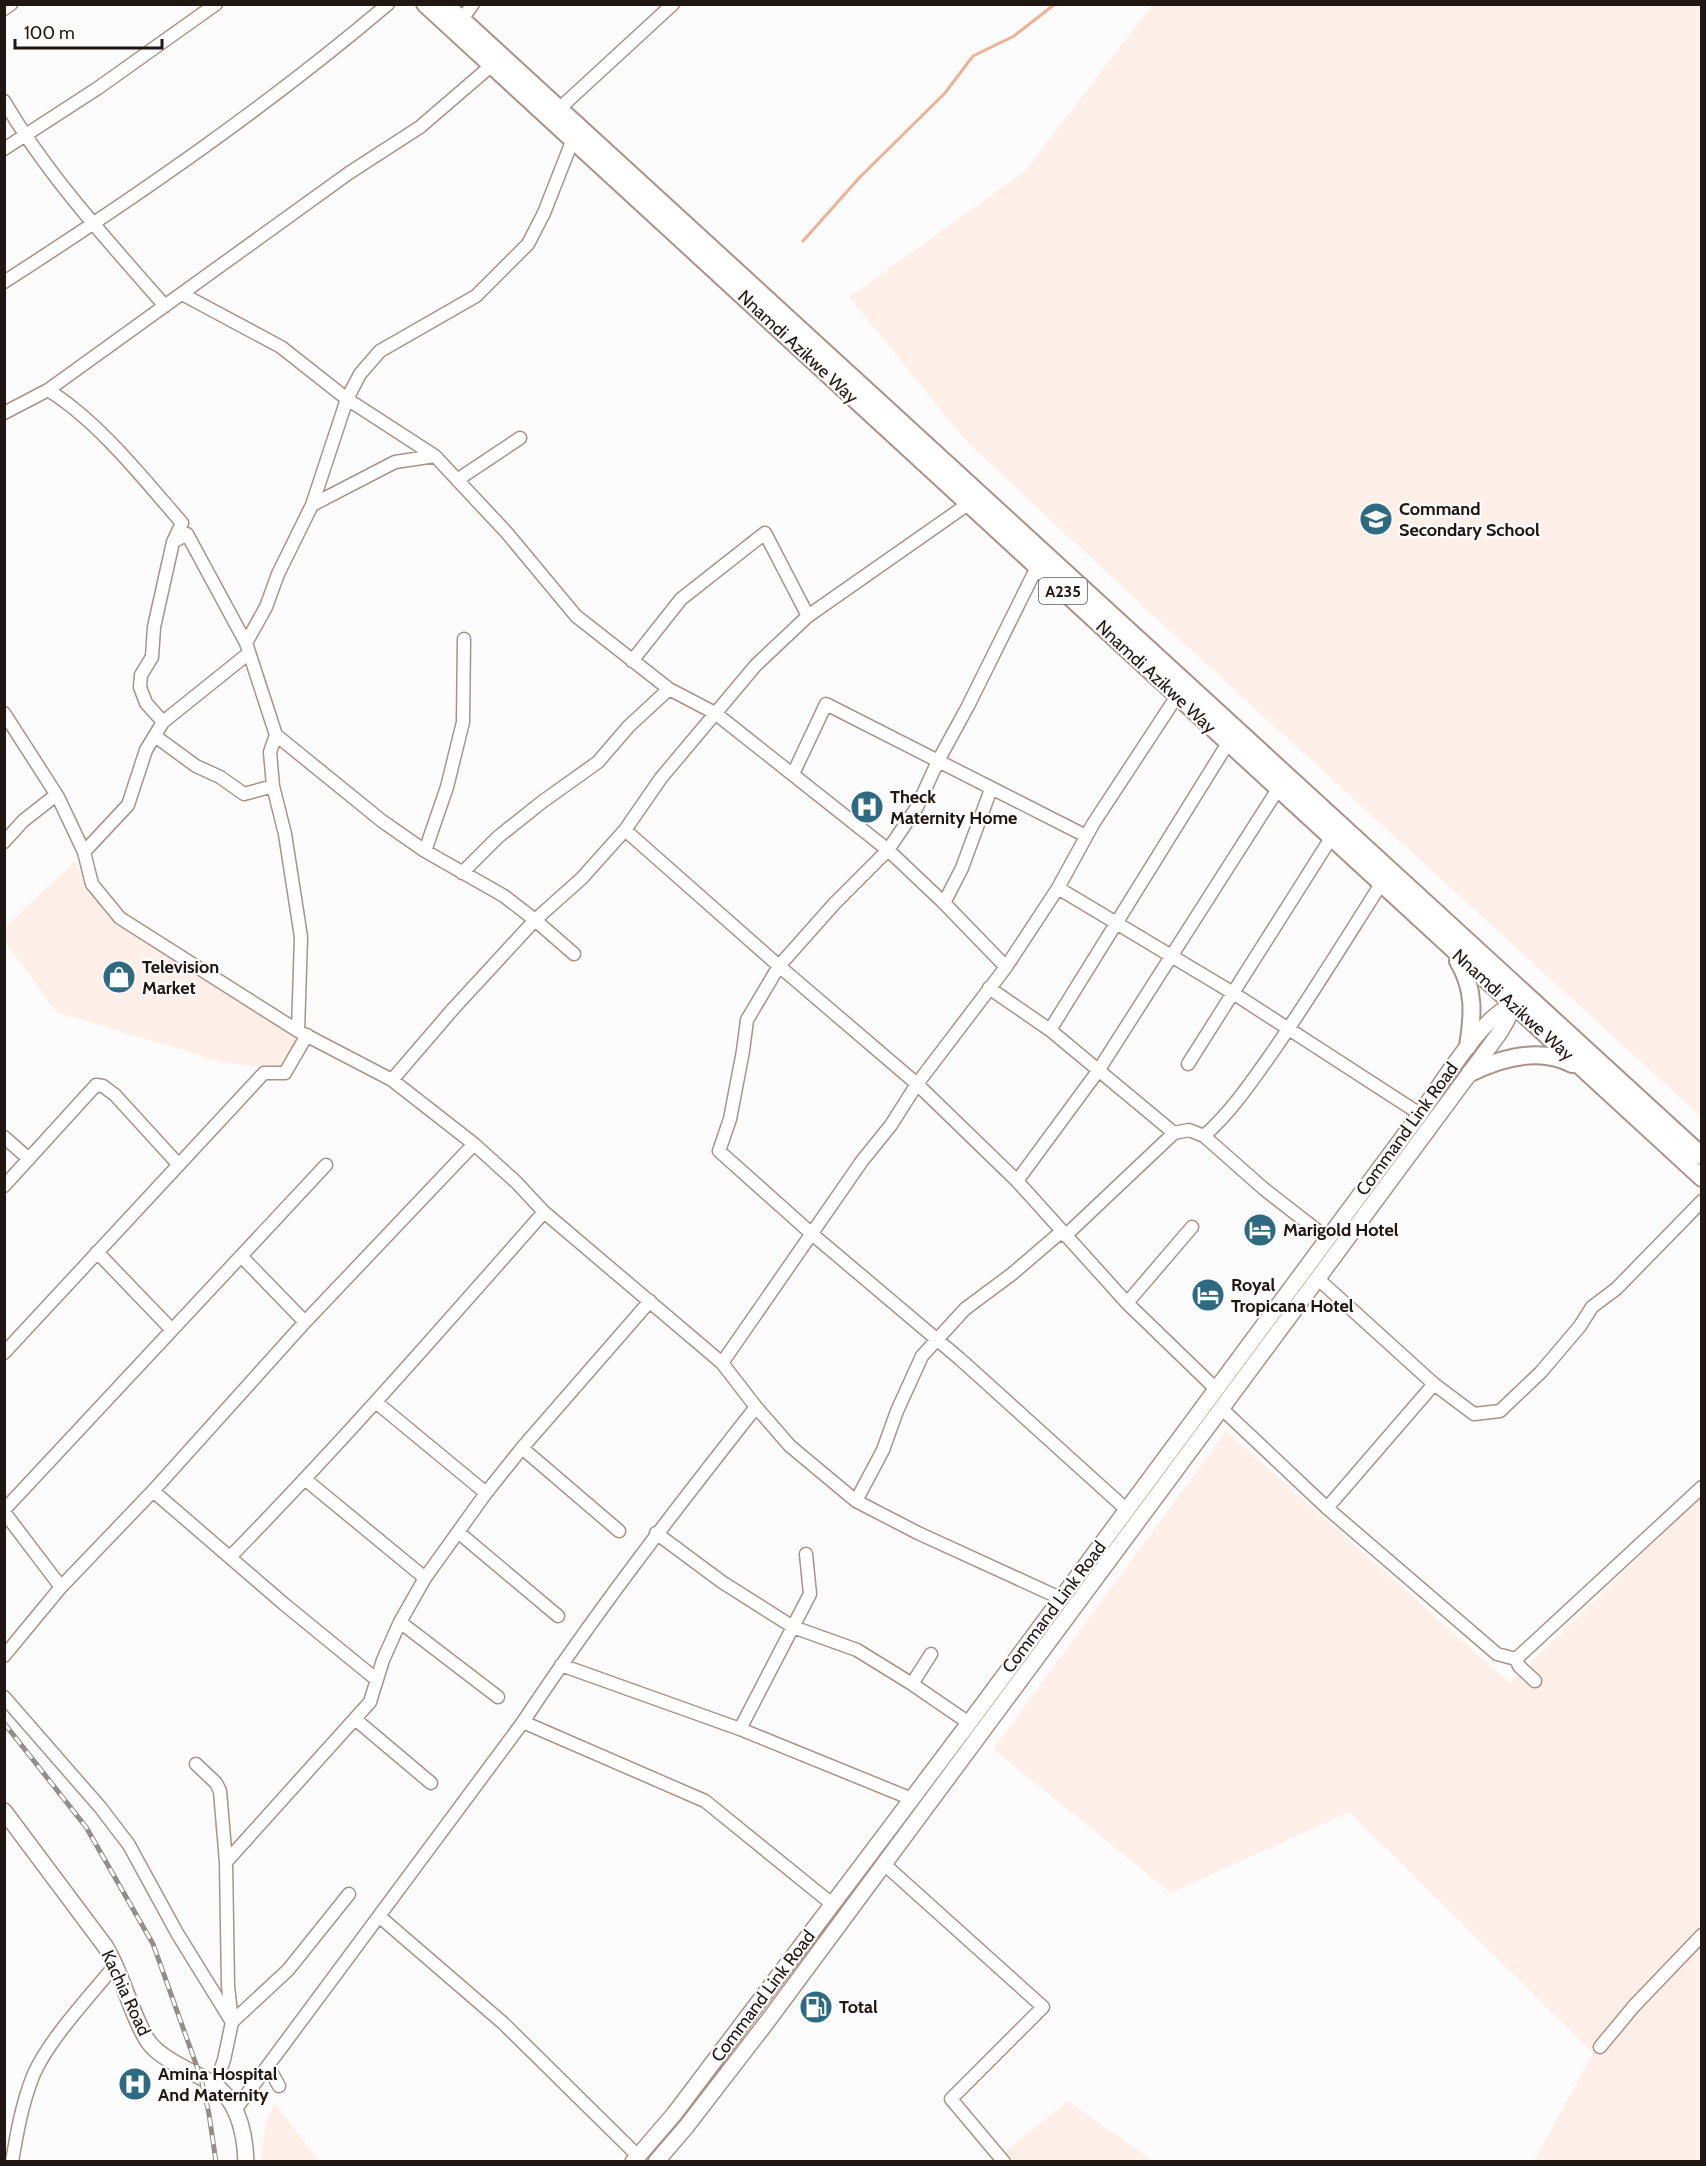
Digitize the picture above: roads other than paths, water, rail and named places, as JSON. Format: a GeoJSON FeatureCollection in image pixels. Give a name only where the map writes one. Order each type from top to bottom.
{"type":"FeatureCollection","features":[{"type":"Feature","properties":{"kind":"highway","name":"Nnamdi Azikwe Way"},"geometry":{"type":"LineString","coordinates":[[425,4],[1701,1178]]}},
{"type":"Feature","properties":{"kind":"highway","name":"Nnamdi Azikwe Way"},"geometry":{"type":"LineString","coordinates":[[445,4],[1701,1156]]}},
{"type":"Feature","properties":{"kind":"highway"},"geometry":{"type":"LineString","coordinates":[[1441,939],[1460,963],[1472,997],[1473,1017],[1468,1046]]}},
{"type":"Feature","properties":{"kind":"highway"},"geometry":{"type":"LineString","coordinates":[[1470,1073],[1487,1064],[1535,1055],[1566,1060],[1592,1078]]}},
{"type":"Feature","properties":{"kind":"main road"},"geometry":{"type":"LineString","coordinates":[[1485,960],[1502,981],[1512,1005],[1532,1007],[1545,1014]]}},
{"type":"Feature","properties":{"kind":"main road","name":"Command Link Road"},"geometry":{"type":"LineString","coordinates":[[635,2159],[675,2112],[969,1723],[1468,1046],[1496,1014],[1512,1005]]}},
{"type":"Feature","properties":{"kind":"main road","name":"Command Link Road"},"geometry":{"type":"LineString","coordinates":[[656,2162],[760,2031],[1470,1073],[1498,1035],[1507,1020],[1512,1005]]}},
{"type":"Feature","properties":{"kind":"main road"},"geometry":{"type":"LineString","coordinates":[[1161,1461],[1175,1470]]}},
{"type":"Feature","properties":{"kind":"main road","name":"Kachia Road"},"geometry":{"type":"LineString","coordinates":[[4,1811],[93,1929],[116,1964],[141,2028],[153,2048],[215,2085],[226,2096],[241,2124],[246,2162]]}},
{"type":"Feature","properties":{"kind":"street"},"geometry":{"type":"LineString","coordinates":[[4,9],[11,4]]}},
{"type":"Feature","properties":{"kind":"street"},"geometry":{"type":"LineString","coordinates":[[4,149],[98,88],[216,4]]}},
{"type":"Feature","properties":{"kind":"street"},"geometry":{"type":"LineString","coordinates":[[4,282],[94,224],[322,60],[388,4]]}},
{"type":"Feature","properties":{"kind":"street"},"geometry":{"type":"LineString","coordinates":[[462,19],[473,4]]}},
{"type":"Feature","properties":{"kind":"street"},"geometry":{"type":"LineString","coordinates":[[560,108],[673,4]]}},
{"type":"Feature","properties":{"kind":"street"},"geometry":{"type":"LineString","coordinates":[[4,413],[48,390],[349,173],[420,127],[492,65]]}},
{"type":"Feature","properties":{"kind":"street"},"geometry":{"type":"LineString","coordinates":[[4,100],[24,135],[94,224],[165,306]]}},
{"type":"Feature","properties":{"kind":"street"},"geometry":{"type":"LineString","coordinates":[[84,852],[128,805],[146,750],[163,722],[247,648],[278,574],[312,505],[347,399],[360,374],[380,351],[476,296],[528,244],[544,213],[573,139]]}},
{"type":"Feature","properties":{"kind":"street"},"geometry":{"type":"LineString","coordinates":[[182,294],[281,347],[347,399],[435,456],[507,533],[576,616],[669,689],[715,712],[888,850],[1006,967]]}},
{"type":"Feature","properties":{"kind":"street"},"geometry":{"type":"LineString","coordinates":[[48,390],[63,400],[118,451],[182,523],[173,542],[153,627],[152,657],[141,675],[140,687],[146,703],[163,722]]}},
{"type":"Feature","properties":{"kind":"street"},"geometry":{"type":"LineString","coordinates":[[457,480],[520,438]]}},
{"type":"Feature","properties":{"kind":"street"},"geometry":{"type":"LineString","coordinates":[[312,505],[395,462],[435,456]]}},
{"type":"Feature","properties":{"kind":"street"},"geometry":{"type":"LineString","coordinates":[[392,1080],[453,1009],[535,920],[582,878],[626,830],[661,778],[756,664],[808,616],[968,504]]}},
{"type":"Feature","properties":{"kind":"street"},"geometry":{"type":"LineString","coordinates":[[632,661],[681,598],[765,533],[808,616]]}},
{"type":"Feature","properties":{"kind":"street"},"geometry":{"type":"LineString","coordinates":[[173,542],[187,534],[247,648],[276,735],[382,821],[425,851],[504,896],[574,954]]}},
{"type":"Feature","properties":{"kind":"street"},"geometry":{"type":"LineString","coordinates":[[1037,567],[917,807],[888,850],[835,903],[779,966],[747,1020],[730,1119],[719,1151],[938,1341],[1127,1510]]}},
{"type":"Feature","properties":{"kind":"street"},"geometry":{"type":"LineString","coordinates":[[425,851],[447,788],[463,722],[464,639]]}},
{"type":"Feature","properties":{"kind":"street"},"geometry":{"type":"LineString","coordinates":[[462,873],[498,837],[598,762],[629,726],[669,689]]}},
{"type":"Feature","properties":{"kind":"street"},"geometry":{"type":"LineString","coordinates":[[722,1363],[862,1161],[891,1125],[917,1084],[1006,967],[1058,888],[1086,836],[1177,696]]}},
{"type":"Feature","properties":{"kind":"street"},"geometry":{"type":"LineString","coordinates":[[793,774],[826,704],[1086,836]]}},
{"type":"Feature","properties":{"kind":"street"},"geometry":{"type":"LineString","coordinates":[[4,713],[56,795],[84,852],[92,884],[120,918],[302,1033],[392,1080],[474,1144],[516,1182],[544,1212],[722,1363],[790,1446],[856,1501],[918,1533],[1060,1598]]}},
{"type":"Feature","properties":{"kind":"street"},"geometry":{"type":"LineString","coordinates":[[4,1353],[264,1073],[285,1073],[302,1033],[301,937],[285,834],[273,786],[270,752],[276,735]]}},
{"type":"Feature","properties":{"kind":"street"},"geometry":{"type":"LineString","coordinates":[[155,736],[196,766],[220,777],[244,794],[273,786]]}},
{"type":"Feature","properties":{"kind":"street"},"geometry":{"type":"LineString","coordinates":[[1050,1030],[1228,743]]}},
{"type":"Feature","properties":{"kind":"street"},"geometry":{"type":"LineString","coordinates":[[944,903],[962,868],[991,789]]}},
{"type":"Feature","properties":{"kind":"street"},"geometry":{"type":"LineString","coordinates":[[1017,1181],[1098,1071],[1278,789]]}},
{"type":"Feature","properties":{"kind":"street"},"geometry":{"type":"LineString","coordinates":[[4,842],[23,821],[56,795]]}},
{"type":"Feature","properties":{"kind":"street"},"geometry":{"type":"LineString","coordinates":[[626,830],[779,966],[917,1084],[1017,1181],[1127,1303],[1216,1389]]}},
{"type":"Feature","properties":{"kind":"street"},"geometry":{"type":"LineString","coordinates":[[1188,1064],[1331,838]]}},
{"type":"Feature","properties":{"kind":"street"},"geometry":{"type":"LineString","coordinates":[[1204,1136],[1223,1119],[1243,1094],[1289,1029],[1381,884]]}},
{"type":"Feature","properties":{"kind":"street"},"geometry":{"type":"LineString","coordinates":[[1058,888],[1233,993],[1420,1114]]}},
{"type":"Feature","properties":{"kind":"street"},"geometry":{"type":"LineString","coordinates":[[989,988],[1050,1030],[1174,1133]]}},
{"type":"Feature","properties":{"kind":"street"},"geometry":{"type":"LineString","coordinates":[[4,1186],[96,1085],[104,1086],[115,1095],[178,1164]]}},
{"type":"Feature","properties":{"kind":"street"},"geometry":{"type":"LineString","coordinates":[[856,1501],[883,1450],[897,1411],[922,1356],[965,1309],[1063,1234],[1174,1133],[1189,1130],[1204,1136],[1264,1189],[1328,1238]]}},
{"type":"Feature","properties":{"kind":"street"},"geometry":{"type":"LineString","coordinates":[[4,1137],[29,1159]]}},
{"type":"Feature","properties":{"kind":"street"},"geometry":{"type":"LineString","coordinates":[[4,1656],[61,1587],[153,1491],[305,1322],[474,1144]]}},
{"type":"Feature","properties":{"kind":"street"},"geometry":{"type":"LineString","coordinates":[[61,1587],[4,1511],[326,1164]]}},
{"type":"Feature","properties":{"kind":"street"},"geometry":{"type":"LineString","coordinates":[[1317,1278],[1434,1384],[1474,1414],[1500,1411],[1541,1372],[1580,1326],[1592,1307],[1616,1289],[1701,1201]]}},
{"type":"Feature","properties":{"kind":"street"},"geometry":{"type":"LineString","coordinates":[[230,1557],[306,1480],[377,1402],[544,1212]]}},
{"type":"Feature","properties":{"kind":"street"},"geometry":{"type":"LineString","coordinates":[[1127,1303],[1192,1227]]}},
{"type":"Feature","properties":{"kind":"street"},"geometry":{"type":"LineString","coordinates":[[97,1252],[172,1330]]}},
{"type":"Feature","properties":{"kind":"street"},"geometry":{"type":"LineString","coordinates":[[241,1256],[305,1322]]}},
{"type":"Feature","properties":{"kind":"street"},"geometry":{"type":"LineString","coordinates":[[226,1862],[370,1702],[383,1660],[400,1622],[425,1578],[486,1493],[522,1448],[650,1301]]}},
{"type":"Feature","properties":{"kind":"street"},"geometry":{"type":"LineString","coordinates":[[1327,1508],[1434,1384]]}},
{"type":"Feature","properties":{"kind":"street"},"geometry":{"type":"LineString","coordinates":[[377,1402],[486,1493]]}},
{"type":"Feature","properties":{"kind":"street"},"geometry":{"type":"LineString","coordinates":[[235,2110],[523,1722],[656,1533],[756,1407]]}},
{"type":"Feature","properties":{"kind":"street"},"geometry":{"type":"LineString","coordinates":[[1221,1408],[1327,1508],[1497,1654],[1516,1659]]}},
{"type":"Feature","properties":{"kind":"street"},"geometry":{"type":"LineString","coordinates":[[522,1448],[619,1531]]}},
{"type":"Feature","properties":{"kind":"street"},"geometry":{"type":"LineString","coordinates":[[306,1480],[425,1578]]}},
{"type":"Feature","properties":{"kind":"street"},"geometry":{"type":"LineString","coordinates":[[1516,1659],[1701,1487]]}},
{"type":"Feature","properties":{"kind":"street"},"geometry":{"type":"LineString","coordinates":[[153,1491],[377,1680]]}},
{"type":"Feature","properties":{"kind":"street"},"geometry":{"type":"LineString","coordinates":[[458,1532],[558,1616]]}},
{"type":"Feature","properties":{"kind":"street"},"geometry":{"type":"LineString","coordinates":[[656,1533],[722,1582],[793,1627],[857,1650],[969,1723]]}},
{"type":"Feature","properties":{"kind":"street"},"geometry":{"type":"LineString","coordinates":[[740,1729],[810,1594],[806,1554]]}},
{"type":"Feature","properties":{"kind":"street"},"geometry":{"type":"LineString","coordinates":[[400,1622],[498,1697]]}},
{"type":"Feature","properties":{"kind":"street"},"geometry":{"type":"LineString","coordinates":[[912,1684],[931,1654]]}},
{"type":"Feature","properties":{"kind":"street"},"geometry":{"type":"LineString","coordinates":[[1516,1659],[1519,1666],[1535,1681]]}},
{"type":"Feature","properties":{"kind":"street"},"geometry":{"type":"LineString","coordinates":[[561,1665],[740,1729],[912,1799]]}},
{"type":"Feature","properties":{"kind":"street"},"geometry":{"type":"LineString","coordinates":[[4,1697],[100,1807],[129,1845],[177,1933],[232,2022]]}},
{"type":"Feature","properties":{"kind":"street"},"geometry":{"type":"LineString","coordinates":[[355,1719],[431,1783]]}},
{"type":"Feature","properties":{"kind":"street"},"geometry":{"type":"LineString","coordinates":[[523,1722],[705,1801],[832,1904]]}},
{"type":"Feature","properties":{"kind":"street"},"geometry":{"type":"LineString","coordinates":[[196,1764],[216,1783],[220,1791],[226,1862],[228,1986],[232,2022],[224,2060],[215,2085]]}},
{"type":"Feature","properties":{"kind":"street"},"geometry":{"type":"LineString","coordinates":[[884,1864],[1043,2007],[951,2099],[1004,2162]]}},
{"type":"Feature","properties":{"kind":"street"},"geometry":{"type":"LineString","coordinates":[[232,2022],[288,1970],[349,1894]]}},
{"type":"Feature","properties":{"kind":"street"},"geometry":{"type":"LineString","coordinates":[[380,1917],[504,2023],[635,2159]]}},
{"type":"Feature","properties":{"kind":"street"},"geometry":{"type":"LineString","coordinates":[[1600,2047],[1634,2006],[1701,1935]]}},
{"type":"Feature","properties":{"kind":"street"},"geometry":{"type":"LineString","coordinates":[[12,2162],[21,2110],[34,2074],[56,2039],[116,1964]]}},
{"type":"Feature","properties":{"kind":"street"},"geometry":{"type":"LineString","coordinates":[[268,2066],[279,2086]]}},
{"type":"Feature","properties":{"kind":"waterway"},"geometry":{"type":"LineString","coordinates":[[803,241],[860,177],[945,93],[973,56],[1014,36],[1055,4]]}},
{"type":"Feature","properties":{"kind":"railway"},"geometry":{"type":"LineString","coordinates":[[4,1723],[86,1827],[153,1944],[201,2078],[216,2162]]}},
{"type":"Feature","properties":{"kind":"place","name":"Command Secondary School"},"geometry":{"type":"Point","coordinates":[1376,519]}},
{"type":"Feature","properties":{"kind":"place","name":"Theck Maternity Home"},"geometry":{"type":"Point","coordinates":[867,807]}},
{"type":"Feature","properties":{"kind":"place","name":"Television Market"},"geometry":{"type":"Point","coordinates":[119,977]}},
{"type":"Feature","properties":{"kind":"place","name":"Marigold Hotel"},"geometry":{"type":"Point","coordinates":[1260,1230]}},
{"type":"Feature","properties":{"kind":"place","name":"Royal Tropicana Hotel"},"geometry":{"type":"Point","coordinates":[1208,1295]}},
{"type":"Feature","properties":{"kind":"place","name":"Total"},"geometry":{"type":"Point","coordinates":[816,2007]}},
{"type":"Feature","properties":{"kind":"place","name":"Amina Hospital And Maternity"},"geometry":{"type":"Point","coordinates":[135,2084]}}]}
